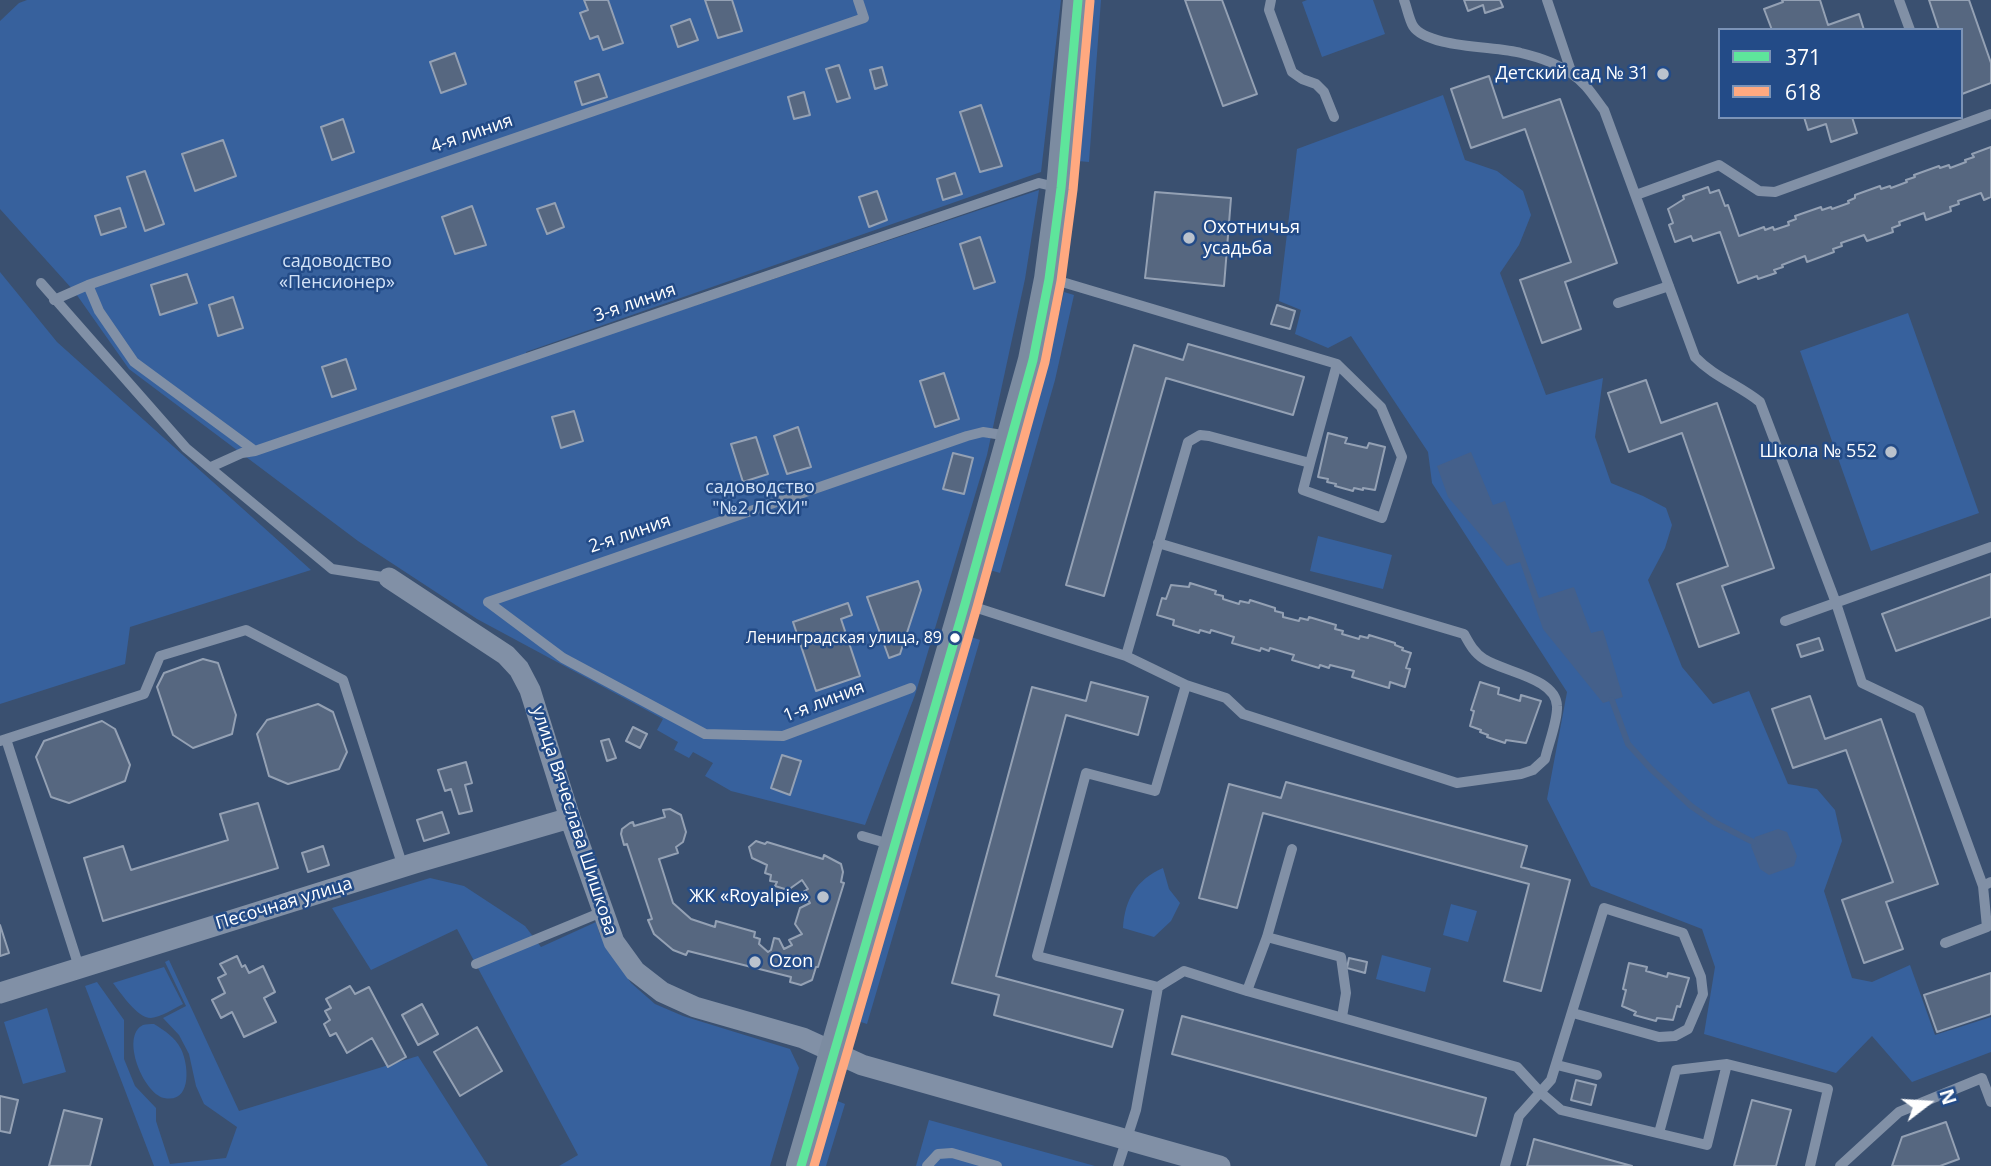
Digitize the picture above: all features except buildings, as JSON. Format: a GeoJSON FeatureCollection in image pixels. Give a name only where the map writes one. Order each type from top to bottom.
{"type":"FeatureCollection","features":[{"type":"Feature","properties":{"kind":"street"},"geometry":{"type":"LineString","coordinates":[[802,1166],[965,604],[998,434],[1033,360],[1049,278],[1050,186],[1078,0]]}},
{"type":"Feature","properties":{"kind":"street","name":"улица Вячеслава Шишкова"},"geometry":{"type":"LineString","coordinates":[[389,578],[506,655],[519,669],[538,713],[601,912],[614,942],[635,971],[662,992],[695,1007],[803,1038],[862,1065],[1220,1166]]}},
{"type":"Feature","properties":{"kind":"street","name":"Песочная улица"},"geometry":{"type":"LineString","coordinates":[[0,993],[403,867],[570,818]]}},
{"type":"Feature","properties":{"kind":"lane","name":"4-я линия"},"geometry":{"type":"LineString","coordinates":[[54,300],[88,285],[864,18],[858,0]]}},
{"type":"Feature","properties":{"kind":"lane"},"geometry":{"type":"LineString","coordinates":[[1271,0],[1269,10],[1292,72],[1321,88],[1334,117]]}},
{"type":"Feature","properties":{"kind":"lane"},"geometry":{"type":"LineString","coordinates":[[1404,0],[1413,26],[1430,39],[1523,53],[1572,74],[1589,88],[1604,110],[1695,357],[1717,377],[1745,390],[1760,402],[1836,603],[1862,683],[1919,710],[1987,884],[1989,928],[1945,943]]}},
{"type":"Feature","properties":{"kind":"lane"},"geometry":{"type":"LineString","coordinates":[[1547,0],[1572,74]]}},
{"type":"Feature","properties":{"kind":"lane"},"geometry":{"type":"LineString","coordinates":[[1899,0],[1909,28]]}},
{"type":"Feature","properties":{"kind":"lane"},"geometry":{"type":"LineString","coordinates":[[1636,195],[1719,165],[1759,191],[1775,192],[1991,114]]}},
{"type":"Feature","properties":{"kind":"lane"},"geometry":{"type":"LineString","coordinates":[[1942,119],[1946,130]]}},
{"type":"Feature","properties":{"kind":"lane","name":"3-я линия"},"geometry":{"type":"LineString","coordinates":[[211,467],[242,453],[255,451],[1050,186]]}},
{"type":"Feature","properties":{"kind":"lane"},"geometry":{"type":"LineString","coordinates":[[1049,278],[1337,364],[1381,407],[1402,457],[1382,519],[1303,490],[1337,364]]}},
{"type":"Feature","properties":{"kind":"lane"},"geometry":{"type":"LineString","coordinates":[[41,283],[186,448],[332,569],[389,578]]}},
{"type":"Feature","properties":{"kind":"lane"},"geometry":{"type":"LineString","coordinates":[[88,285],[99,311],[134,362],[255,451]]}},
{"type":"Feature","properties":{"kind":"lane"},"geometry":{"type":"LineString","coordinates":[[1618,303],[1669,286]]}},
{"type":"Feature","properties":{"kind":"lane","name":"2-я линия"},"geometry":{"type":"LineString","coordinates":[[705,734],[563,658],[488,602],[998,434]]}},
{"type":"Feature","properties":{"kind":"lane"},"geometry":{"type":"LineString","coordinates":[[1126,656],[1188,442],[1193,438],[1209,436],[1310,463]]}},
{"type":"Feature","properties":{"kind":"lane"},"geometry":{"type":"LineString","coordinates":[[965,604],[1126,656],[1185,685],[1226,698],[1243,714],[1457,783],[1521,774],[1540,766],[1545,759],[1558,707],[1554,694],[1546,685],[1483,659],[1464,634],[1158,543]]}},
{"type":"Feature","properties":{"kind":"lane"},"geometry":{"type":"LineString","coordinates":[[1785,621],[1991,547]]}},
{"type":"Feature","properties":{"kind":"lane"},"geometry":{"type":"LineString","coordinates":[[79,967],[3,740],[144,694],[160,656],[246,629],[343,680],[403,867]]}},
{"type":"Feature","properties":{"kind":"lane"},"geometry":{"type":"LineString","coordinates":[[1185,685],[1155,792],[1086,773],[1037,956],[1157,987],[1184,971],[1517,1067],[1561,1110],[1707,1145],[1727,1064]]}},
{"type":"Feature","properties":{"kind":"lane","name":"1-я линия"},"geometry":{"type":"LineString","coordinates":[[705,734],[783,736],[911,688]]}},
{"type":"Feature","properties":{"kind":"lane"},"geometry":{"type":"LineString","coordinates":[[862,836],[895,845]]}},
{"type":"Feature","properties":{"kind":"lane"},"geometry":{"type":"LineString","coordinates":[[1247,991],[1267,937],[1292,849]]}},
{"type":"Feature","properties":{"kind":"lane"},"geometry":{"type":"LineString","coordinates":[[1505,1166],[1519,1116],[1551,1080],[1557,1065],[1605,908],[1683,933],[1702,977],[1703,994],[1688,1030],[1675,1036],[1659,1037],[1573,1013]]}},
{"type":"Feature","properties":{"kind":"lane"},"geometry":{"type":"LineString","coordinates":[[476,964],[601,912]]}},
{"type":"Feature","properties":{"kind":"lane"},"geometry":{"type":"LineString","coordinates":[[1267,937],[1341,957],[1346,993],[1342,1017]]}},
{"type":"Feature","properties":{"kind":"lane"},"geometry":{"type":"LineString","coordinates":[[1118,1166],[1136,1110],[1157,987]]}},
{"type":"Feature","properties":{"kind":"lane"},"geometry":{"type":"LineString","coordinates":[[1659,1133],[1676,1070],[1727,1064],[1828,1088],[1810,1166]]}},
{"type":"Feature","properties":{"kind":"lane"},"geometry":{"type":"LineString","coordinates":[[1557,1065],[1597,1075]]}},
{"type":"Feature","properties":{"kind":"lane"},"geometry":{"type":"LineString","coordinates":[[1840,1166],[1899,1112],[1982,1078],[1991,1102]]}},
{"type":"Feature","properties":{"kind":"lane"},"geometry":{"type":"LineString","coordinates":[[927,1166],[938,1154],[952,1153],[997,1166]]}},
{"type":"Feature","properties":{"kind":"green space"},"geometry":{"type":"Polygon","coordinates":[[[27,0],[1061,0],[1041,172],[526,352],[529,361],[1039,190],[1025,279],[987,455],[915,695],[865,825],[731,791],[705,776],[713,763],[693,752],[689,758],[674,750],[678,742],[657,730],[663,719],[477,619],[358,541],[129,369],[74,291],[0,209],[0,21],[19,3],[27,0]]]}},
{"type":"Feature","properties":{"kind":"green space"},"geometry":{"type":"Polygon","coordinates":[[[1090,0],[1101,0],[1089,162],[1078,161],[1090,0]]]}},
{"type":"Feature","properties":{"kind":"green space"},"geometry":{"type":"Polygon","coordinates":[[[1373,0],[1385,34],[1322,57],[1302,2],[1373,0]]]}},
{"type":"Feature","properties":{"kind":"green space"},"geometry":{"type":"Polygon","coordinates":[[[1443,95],[1465,160],[1497,171],[1523,191],[1531,215],[1519,245],[1500,273],[1546,395],[1603,378],[1595,437],[1611,483],[1666,508],[1672,525],[1665,548],[1648,580],[1682,667],[1713,704],[1749,691],[1788,784],[1817,789],[1835,810],[1842,841],[1824,891],[1852,978],[1872,982],[1910,965],[1935,1035],[1991,1017],[1991,1052],[1912,1082],[1872,1036],[1836,1073],[1704,1034],[1715,967],[1702,929],[1591,886],[1547,799],[1567,692],[1432,483],[1428,452],[1351,336],[1328,348],[1295,334],[1301,310],[1279,301],[1297,149],[1443,95]]]}},
{"type":"Feature","properties":{"kind":"green space"},"geometry":{"type":"Polygon","coordinates":[[[0,272],[57,342],[311,570],[130,627],[125,664],[0,704],[0,272]]]}},
{"type":"Feature","properties":{"kind":"green space"},"geometry":{"type":"Polygon","coordinates":[[[1064,292],[1074,295],[1055,380],[1000,573],[990,570],[1044,378],[1064,292]]]}},
{"type":"Feature","properties":{"kind":"green space"},"geometry":{"type":"Polygon","coordinates":[[[1908,313],[1979,513],[1871,551],[1800,351],[1908,313]]]}},
{"type":"Feature","properties":{"kind":"green space"},"geometry":{"type":"Polygon","coordinates":[[[1318,536],[1392,555],[1383,589],[1310,571],[1318,536]]]}},
{"type":"Feature","properties":{"kind":"green space"},"geometry":{"type":"Polygon","coordinates":[[[971,637],[980,640],[867,1024],[858,1021],[971,637]]]}},
{"type":"Feature","properties":{"kind":"green space"},"geometry":{"type":"Polygon","coordinates":[[[1163,868],[1169,889],[1180,903],[1171,921],[1154,937],[1123,928],[1129,899],[1146,878],[1163,868]]]}},
{"type":"Feature","properties":{"kind":"green space"},"geometry":{"type":"Polygon","coordinates":[[[430,878],[464,886],[525,926],[541,947],[596,922],[600,935],[631,983],[655,1004],[683,1016],[790,1049],[799,1068],[770,1166],[559,1166],[578,1155],[457,929],[371,970],[332,908],[430,878]]]}},
{"type":"Feature","properties":{"kind":"green space"},"geometry":{"type":"Polygon","coordinates":[[[1451,904],[1477,911],[1468,942],[1443,935],[1451,904]]]}},
{"type":"Feature","properties":{"kind":"green space"},"geometry":{"type":"Polygon","coordinates":[[[1382,955],[1431,968],[1425,992],[1376,979],[1382,955]]]}},
{"type":"Feature","properties":{"kind":"green space"},"geometry":{"type":"Polygon","coordinates":[[[169,960],[239,1111],[418,1056],[488,1166],[154,1166],[85,986],[97,982],[124,1020],[124,1059],[135,1086],[156,1108],[156,1121],[170,1164],[226,1158],[237,1127],[204,1104],[196,1086],[189,1054],[179,1035],[163,1018],[186,1006],[165,962],[169,960]]]}},
{"type":"Feature","properties":{"kind":"green space"},"geometry":{"type":"Polygon","coordinates":[[[164,967],[183,1004],[155,1017],[140,1014],[113,983],[164,967]]]}},
{"type":"Feature","properties":{"kind":"green space"},"geometry":{"type":"Polygon","coordinates":[[[47,1008],[66,1072],[23,1084],[4,1022],[47,1008]]]}},
{"type":"Feature","properties":{"kind":"green space"},"geometry":{"type":"Polygon","coordinates":[[[154,1024],[173,1038],[184,1056],[186,1082],[180,1095],[173,1098],[156,1094],[142,1076],[137,1064],[134,1052],[136,1031],[143,1025],[154,1024]]]}},
{"type":"Feature","properties":{"kind":"green space"},"geometry":{"type":"Polygon","coordinates":[[[835,1100],[845,1104],[826,1166],[816,1166],[835,1100]]]}},
{"type":"Feature","properties":{"kind":"green space"},"geometry":{"type":"Polygon","coordinates":[[[929,1120],[1095,1166],[916,1166],[929,1120]]]}},
{"type":"Feature","properties":{"kind":"shaded area"},"geometry":{"type":"Polygon","coordinates":[[[1471,452],[1493,505],[1505,501],[1539,598],[1574,587],[1591,633],[1603,630],[1623,697],[1603,703],[1543,629],[1520,562],[1507,566],[1448,497],[1437,466],[1471,452]]]}},
{"type":"Feature","properties":{"kind":"shaded area"},"geometry":{"type":"Polygon","coordinates":[[[1778,829],[1787,832],[1797,856],[1794,866],[1769,875],[1760,869],[1751,846],[1755,837],[1778,829]]]}},
{"type":"Feature","properties":{"kind":"waterway"},"geometry":{"type":"LineString","coordinates":[[1612,700],[1628,744],[1651,769],[1691,806],[1714,822],[1753,842]]}},
{"type":"Feature","properties":{"kind":"transit line","name":"371"},"geometry":{"type":"LineString","coordinates":[[801,1166],[965,604],[1033,360],[1049,279],[1061,188],[1078,0]]}},
{"type":"Feature","properties":{"kind":"transit line","name":"618"},"geometry":{"type":"LineString","coordinates":[[814,1166],[977,607],[1045,362],[1061,281],[1073,190],[1090,1]]}},
{"type":"Feature","properties":{"kind":"place","name":"Детский сад № 31"},"geometry":{"type":"Point","coordinates":[1663,74]}},
{"type":"Feature","properties":{"kind":"place","name":"Охотничья усадьба"},"geometry":{"type":"Point","coordinates":[1189,238]}},
{"type":"Feature","properties":{"kind":"place","name":"Школа № 552"},"geometry":{"type":"Point","coordinates":[1891,452]}},
{"type":"Feature","properties":{"kind":"place","name":"Ленинградская улица, 89"},"geometry":{"type":"Point","coordinates":[955,638]}},
{"type":"Feature","properties":{"kind":"place","name":"ЖК «Royalpie»"},"geometry":{"type":"Point","coordinates":[823,897]}},
{"type":"Feature","properties":{"kind":"place","name":"Ozon"},"geometry":{"type":"Point","coordinates":[755,962]}},
{"type":"Feature","properties":{"kind":"park label","name":"садоводство «Пенсионер»"},"geometry":{"type":"Point","coordinates":[337,272]}},
{"type":"Feature","properties":{"kind":"park label","name":"садоводство \"№2 ЛСХИ\""},"geometry":{"type":"Point","coordinates":[760,498]}}]}
